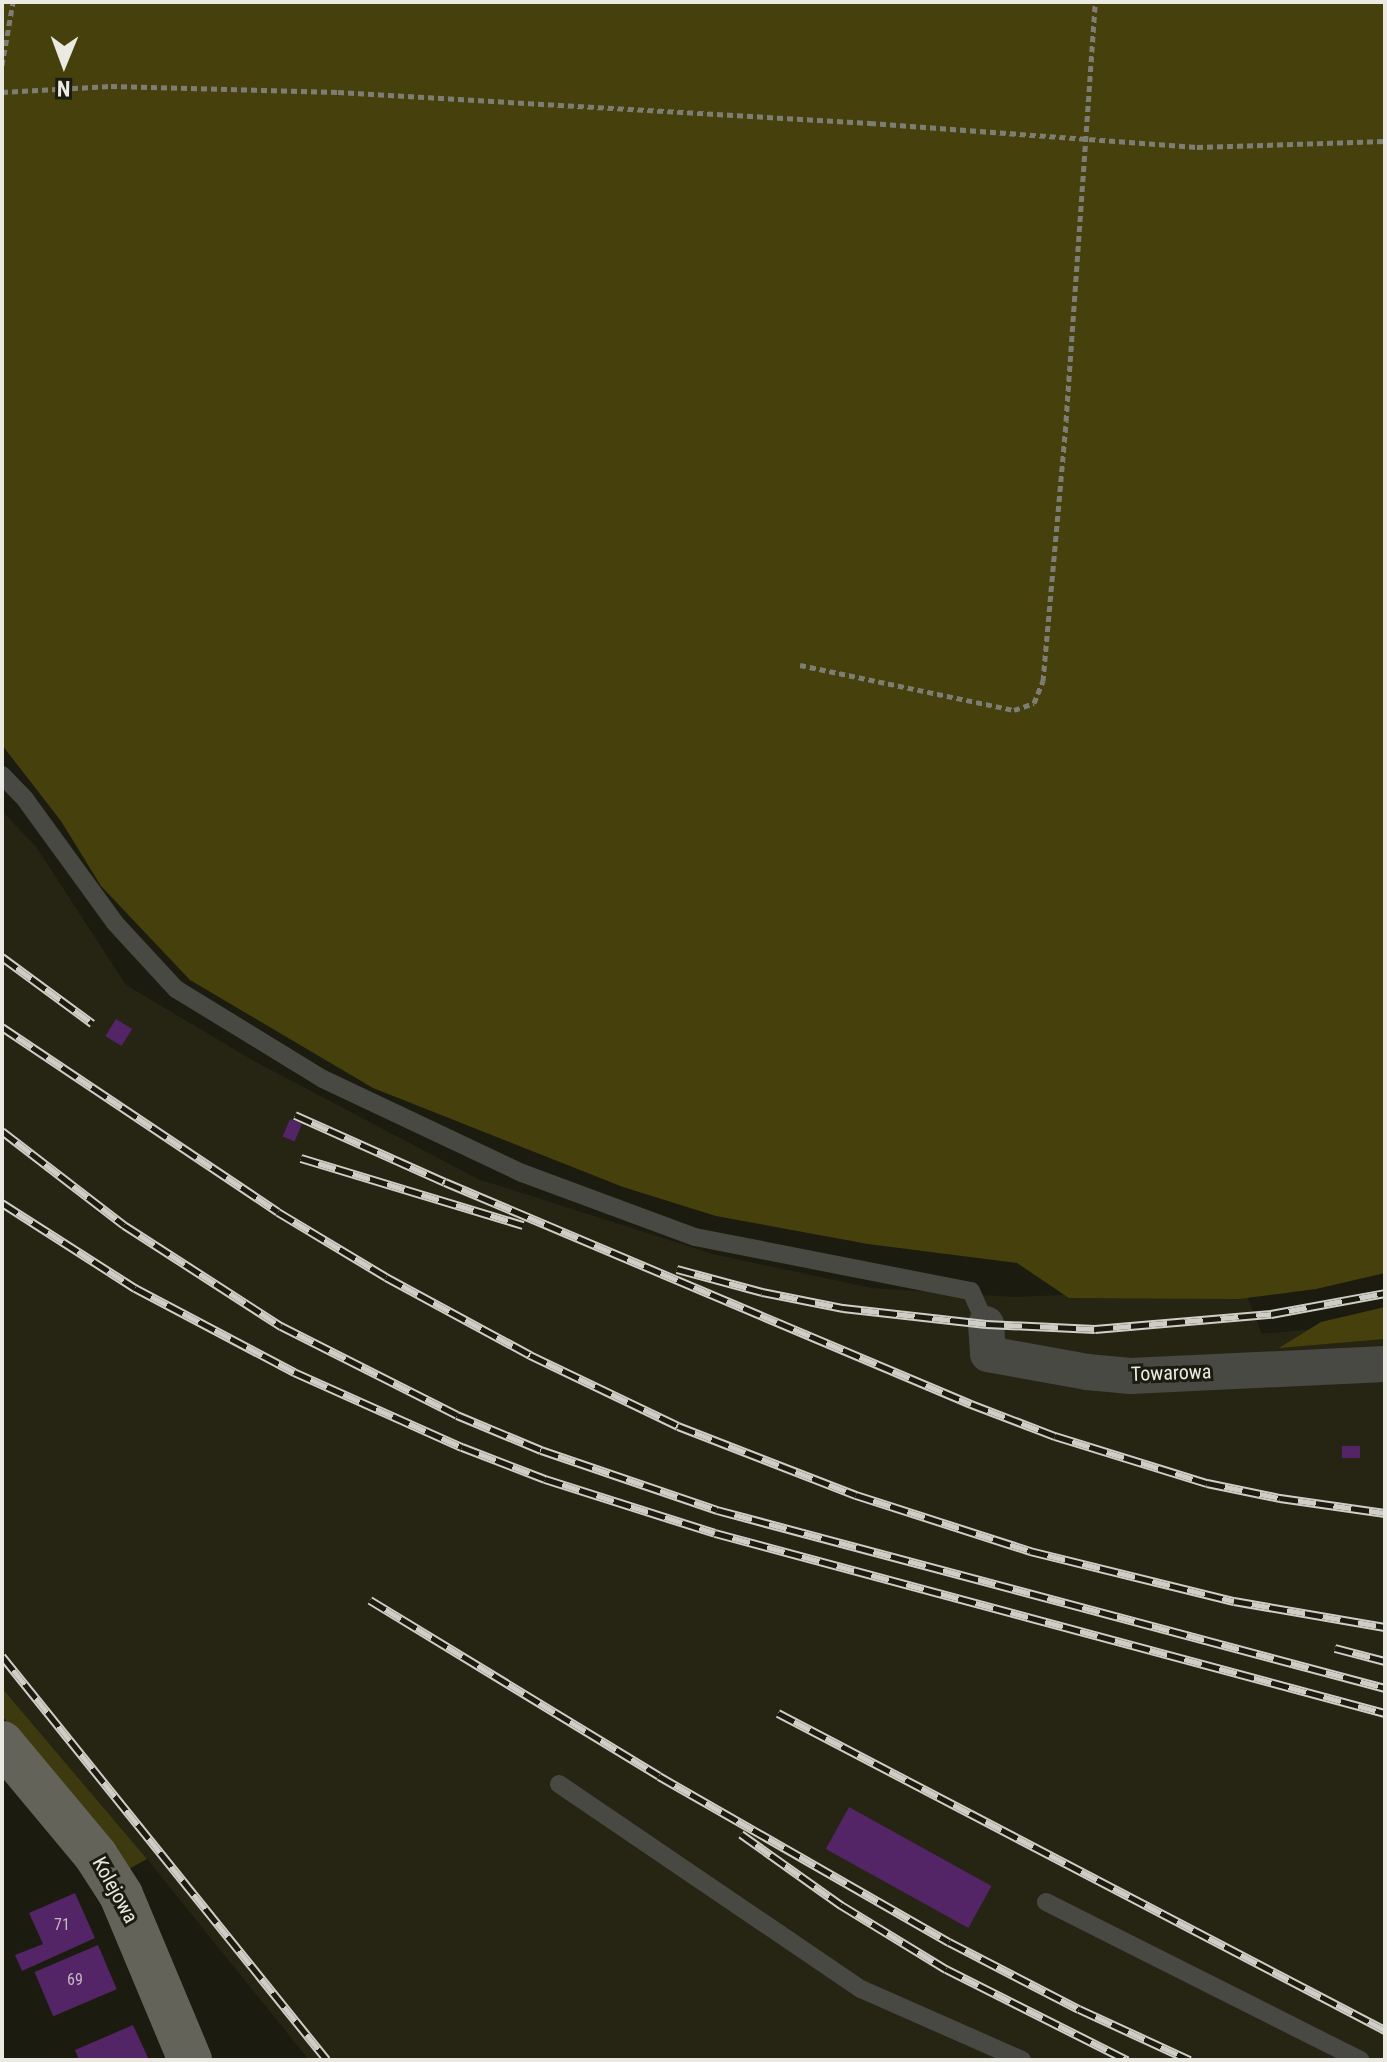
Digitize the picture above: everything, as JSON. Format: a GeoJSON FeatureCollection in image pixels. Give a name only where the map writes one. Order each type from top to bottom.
{"type":"FeatureCollection","features":[{"type":"Feature","properties":{"kind":"street","name":"Towarowa"},"geometry":{"type":"LineString","coordinates":[[986,1324],[988,1354],[1087,1372],[1131,1376],[1385,1364]]}},
{"type":"Feature","properties":{"kind":"street","name":"Kolejowa"},"geometry":{"type":"LineString","coordinates":[[2,1743],[88,1845],[121,1895],[190,2060]]}},
{"type":"Feature","properties":{"kind":"lane"},"geometry":{"type":"LineString","coordinates":[[2,775],[25,799],[115,923],[176,989],[323,1079],[522,1173],[695,1237],[971,1291],[986,1324]]}},
{"type":"Feature","properties":{"kind":"lane"},"geometry":{"type":"LineString","coordinates":[[559,1784],[861,1989],[1022,2060]]}},
{"type":"Feature","properties":{"kind":"lane"},"geometry":{"type":"LineString","coordinates":[[1046,1902],[1360,2060]]}},
{"type":"Feature","properties":{"kind":"path"},"geometry":{"type":"LineString","coordinates":[[2,65],[13,2]]}},
{"type":"Feature","properties":{"kind":"path"},"geometry":{"type":"LineString","coordinates":[[800,665],[1014,710],[1034,703],[1043,681],[1088,139],[1095,2]]}},
{"type":"Feature","properties":{"kind":"path"},"geometry":{"type":"LineString","coordinates":[[2,92],[111,86],[338,92],[1197,147],[1385,141]]}},
{"type":"Feature","properties":{"kind":"shaded area"},"geometry":{"type":"Polygon","coordinates":[[[2,2],[1385,2],[1385,1273],[1316,1289],[1238,1299],[1069,1298],[1017,1263],[868,1244],[716,1216],[623,1187],[373,1088],[190,980],[101,886],[61,821],[2,745],[2,2]]]}},
{"type":"Feature","properties":{"kind":"shaded area"},"geometry":{"type":"Polygon","coordinates":[[[2,811],[37,848],[126,985],[254,1061],[478,1179],[713,1254],[872,1288],[1016,1297],[1243,1286],[1262,1334],[1385,1322],[1385,2060],[309,2060],[147,1859],[2,1688],[2,811]]]}},
{"type":"Feature","properties":{"kind":"shaded area"},"geometry":{"type":"Polygon","coordinates":[[[1385,1307],[1385,1339],[1279,1348],[1321,1322],[1385,1307]]]}},
{"type":"Feature","properties":{"kind":"shaded area"},"geometry":{"type":"Polygon","coordinates":[[[2,1688],[147,1859],[129,1869],[2,1716],[2,1688]]]}},
{"type":"Feature","properties":{"kind":"building"},"geometry":{"type":"Polygon","coordinates":[[[116,1019],[132,1029],[122,1046],[105,1036],[116,1019]]]}},
{"type":"Feature","properties":{"kind":"building"},"geometry":{"type":"Polygon","coordinates":[[[290,1119],[302,1124],[295,1142],[283,1136],[290,1119]]]}},
{"type":"Feature","properties":{"kind":"building"},"geometry":{"type":"Polygon","coordinates":[[[1342,1446],[1360,1446],[1360,1458],[1342,1458],[1342,1446]]]}},
{"type":"Feature","properties":{"kind":"building"},"geometry":{"type":"Polygon","coordinates":[[[849,1807],[992,1886],[968,1928],[826,1849],[849,1807]]]}},
{"type":"Feature","properties":{"kind":"building"},"geometry":{"type":"Polygon","coordinates":[[[75,1893],[95,1938],[22,1971],[15,1955],[43,1944],[29,1913],[75,1893]]]}},
{"type":"Feature","properties":{"kind":"building"},"geometry":{"type":"Polygon","coordinates":[[[98,1945],[117,1989],[53,2016],[34,1972],[98,1945]]]}},
{"type":"Feature","properties":{"kind":"building"},"geometry":{"type":"Polygon","coordinates":[[[133,2025],[149,2060],[79,2060],[75,2050],[133,2025]]]}},
{"type":"Feature","properties":{"kind":"railway"},"geometry":{"type":"LineString","coordinates":[[2,957],[92,1023]]}},
{"type":"Feature","properties":{"kind":"railway"},"geometry":{"type":"LineString","coordinates":[[2,1027],[278,1212],[386,1277],[530,1355],[678,1426],[856,1495],[1030,1551],[1234,1601],[1385,1627]]}},
{"type":"Feature","properties":{"kind":"railway"},"geometry":{"type":"LineString","coordinates":[[295,1115],[445,1182],[971,1404],[1055,1436],[1207,1483],[1280,1498],[1385,1513]]}},
{"type":"Feature","properties":{"kind":"railway"},"geometry":{"type":"LineString","coordinates":[[2,1131],[124,1225],[281,1326],[457,1415],[541,1450],[717,1510],[1385,1688]]}},
{"type":"Feature","properties":{"kind":"railway"},"geometry":{"type":"LineString","coordinates":[[301,1158],[523,1225]]}},
{"type":"Feature","properties":{"kind":"railway"},"geometry":{"type":"LineString","coordinates":[[2,1203],[135,1288],[294,1372],[462,1447],[545,1479],[715,1533],[1385,1713]]}},
{"type":"Feature","properties":{"kind":"railway"},"geometry":{"type":"LineString","coordinates":[[677,1269],[762,1292],[843,1308],[986,1324],[1095,1329],[1271,1314],[1385,1293]]}},
{"type":"Feature","properties":{"kind":"railway"},"geometry":{"type":"LineString","coordinates":[[370,1600],[659,1776],[949,1942],[1079,2009],[1190,2060]]}},
{"type":"Feature","properties":{"kind":"railway"},"geometry":{"type":"LineString","coordinates":[[1335,1648],[1385,1661]]}},
{"type":"Feature","properties":{"kind":"railway"},"geometry":{"type":"LineString","coordinates":[[2,1656],[327,2060]]}},
{"type":"Feature","properties":{"kind":"railway"},"geometry":{"type":"LineString","coordinates":[[778,1713],[1385,2030]]}},
{"type":"Feature","properties":{"kind":"railway"},"geometry":{"type":"LineString","coordinates":[[741,1834],[841,1905],[946,1969],[1127,2060]]}}]}
